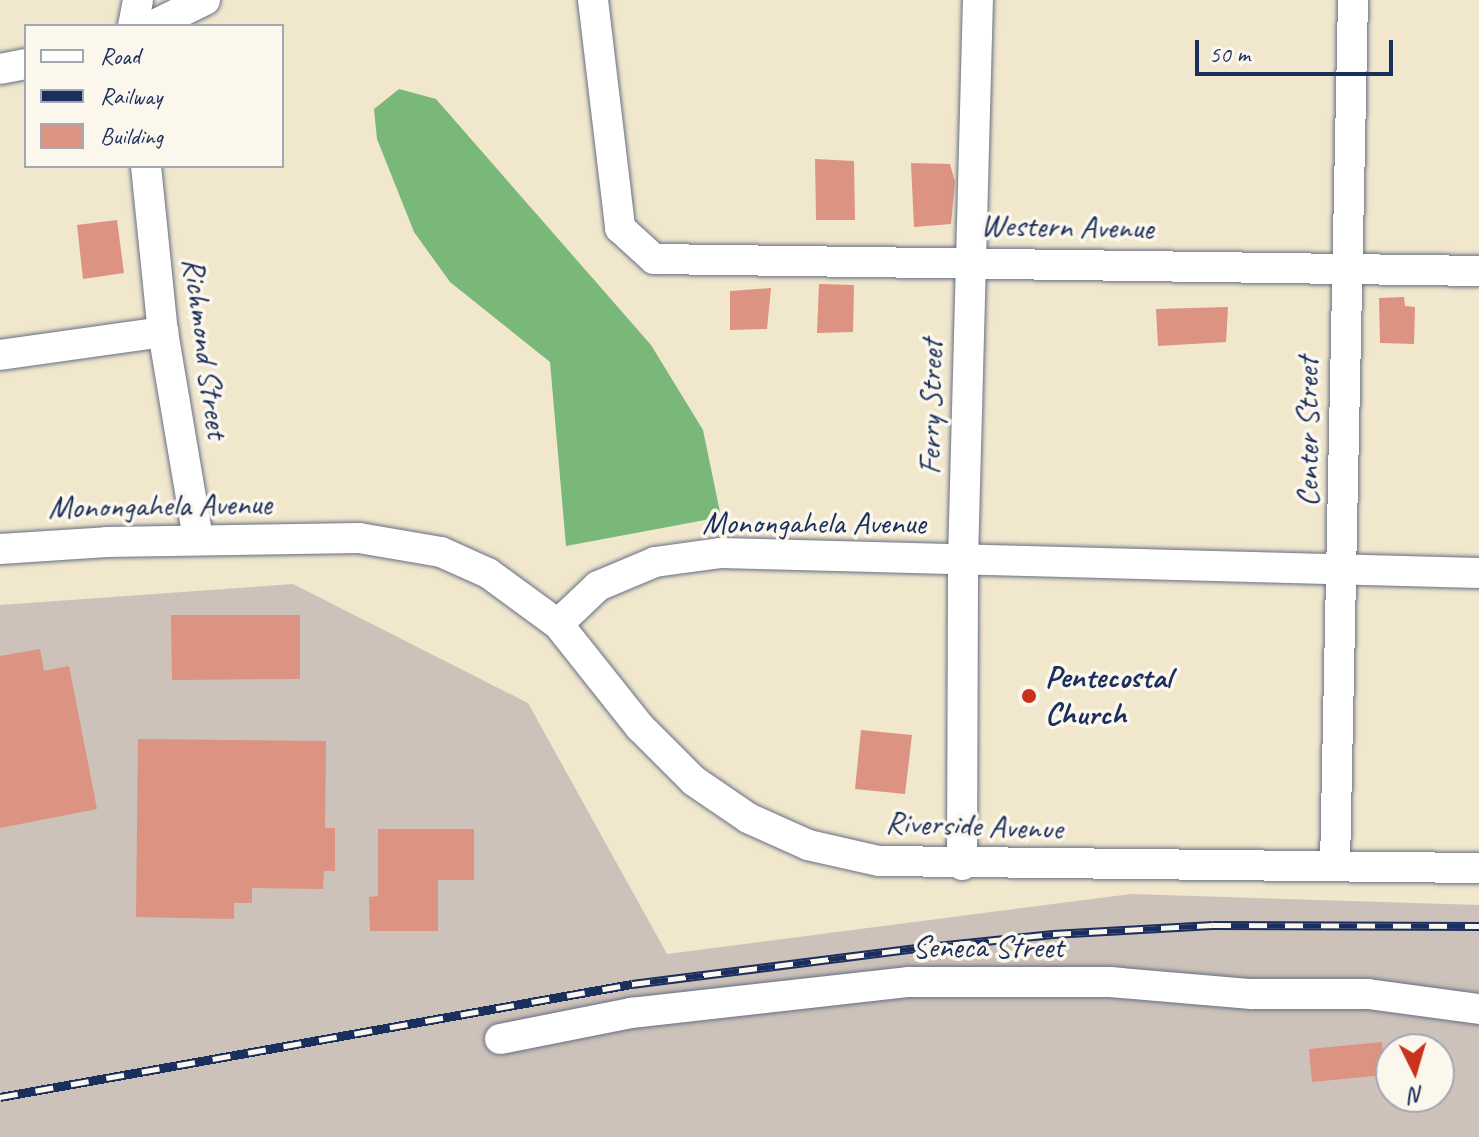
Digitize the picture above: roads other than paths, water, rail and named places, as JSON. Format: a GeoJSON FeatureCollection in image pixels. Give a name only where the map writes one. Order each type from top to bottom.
{"type":"FeatureCollection","features":[{"type":"Feature","properties":{"kind":"street"},"geometry":{"type":"LineString","coordinates":[[133,24],[138,0]]}},
{"type":"Feature","properties":{"kind":"street"},"geometry":{"type":"LineString","coordinates":[[156,24],[205,0]]}},
{"type":"Feature","properties":{"kind":"street","name":"Western Avenue"},"geometry":{"type":"LineString","coordinates":[[593,0],[620,228],[654,259],[970,261],[1479,271]]}},
{"type":"Feature","properties":{"kind":"street","name":"Ferry Street"},"geometry":{"type":"LineString","coordinates":[[962,865],[963,560],[978,0]]}},
{"type":"Feature","properties":{"kind":"street","name":"Center Street"},"geometry":{"type":"LineString","coordinates":[[1335,865],[1343,569],[1345,268],[1353,0]]}},
{"type":"Feature","properties":{"kind":"street"},"geometry":{"type":"LineString","coordinates":[[0,69],[24,64]]}},
{"type":"Feature","properties":{"kind":"street","name":"Richmond Street"},"geometry":{"type":"LineString","coordinates":[[146,168],[163,332],[198,539]]}},
{"type":"Feature","properties":{"kind":"street"},"geometry":{"type":"LineString","coordinates":[[0,355],[163,332]]}},
{"type":"Feature","properties":{"kind":"street","name":"Monongahela Avenue"},"geometry":{"type":"LineString","coordinates":[[0,549],[198,539],[359,538],[441,552],[488,573],[558,624],[598,586],[655,562],[721,553],[1479,573]]}},
{"type":"Feature","properties":{"kind":"street","name":"Riverside Avenue"},"geometry":{"type":"LineString","coordinates":[[558,624],[640,727],[694,781],[748,818],[808,845],[865,858],[962,865],[1479,868]]}},
{"type":"Feature","properties":{"kind":"street","name":"Seneca Street"},"geometry":{"type":"LineString","coordinates":[[500,1039],[631,1013],[909,982],[1110,982],[1251,994],[1368,994],[1479,1009]]}},
{"type":"Feature","properties":{"kind":"railway"},"geometry":{"type":"LineString","coordinates":[[0,1097],[632,984],[917,948],[1053,934],[1213,925],[1479,926]]}},
{"type":"Feature","properties":{"kind":"place","name":"Pentecostal Church"},"geometry":{"type":"Point","coordinates":[1029,696]}}]}
